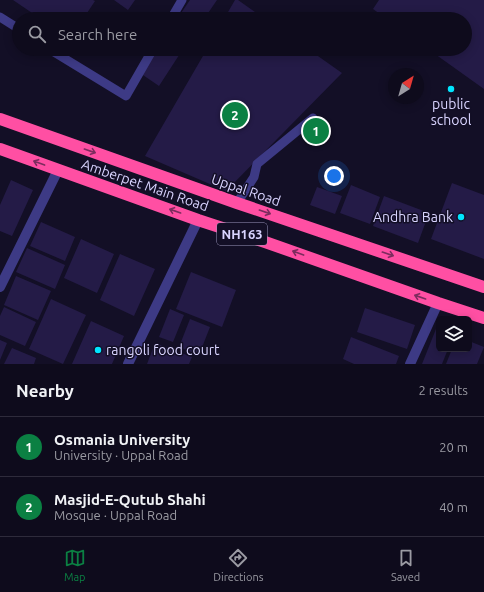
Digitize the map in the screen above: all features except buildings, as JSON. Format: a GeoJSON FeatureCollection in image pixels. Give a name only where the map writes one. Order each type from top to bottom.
{"type":"FeatureCollection","features":[{"type":"Feature","properties":{"kind":"highway","name":"Uppal Road"},"geometry":{"type":"LineString","coordinates":[[0,119],[237,203],[484,286]]}},
{"type":"Feature","properties":{"kind":"highway","name":"Amberpet Main Road"},"geometry":{"type":"LineString","coordinates":[[0,149],[198,220],[484,318]]}},
{"type":"Feature","properties":{"kind":"street"},"geometry":{"type":"LineString","coordinates":[[0,287],[58,170]]}},
{"type":"Feature","properties":{"kind":"street"},"geometry":{"type":"LineString","coordinates":[[128,364],[198,220]]}},
{"type":"Feature","properties":{"kind":"street"},"geometry":{"type":"LineString","coordinates":[[410,364],[438,303]]}},
{"type":"Feature","properties":{"kind":"lane"},"geometry":{"type":"LineString","coordinates":[[175,12],[182,0]]}},
{"type":"Feature","properties":{"kind":"lane"},"geometry":{"type":"LineString","coordinates":[[0,17],[12,25]]}},
{"type":"Feature","properties":{"kind":"lane"},"geometry":{"type":"LineString","coordinates":[[60,56],[126,96],[149,56]]}},
{"type":"Feature","properties":{"kind":"lane"},"geometry":{"type":"LineString","coordinates":[[237,203],[254,177],[257,164],[313,118]]}},
{"type":"Feature","properties":{"kind":"place","name":"public school"},"geometry":{"type":"Point","coordinates":[451,89]}},
{"type":"Feature","properties":{"kind":"place","name":"Masjid-E-Qutub Shahi"},"geometry":{"type":"Point","coordinates":[235,115]}},
{"type":"Feature","properties":{"kind":"place","name":"Osmania University"},"geometry":{"type":"Point","coordinates":[316,131]}},
{"type":"Feature","properties":{"kind":"place","name":"Andhra Bank"},"geometry":{"type":"Point","coordinates":[461,217]}},
{"type":"Feature","properties":{"kind":"place","name":"rangoli food court"},"geometry":{"type":"Point","coordinates":[98,350]}}]}
